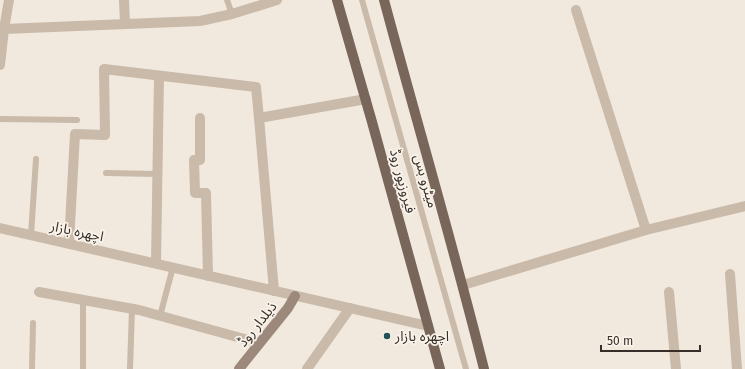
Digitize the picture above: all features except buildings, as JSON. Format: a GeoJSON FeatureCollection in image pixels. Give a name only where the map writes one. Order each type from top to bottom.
{"type":"FeatureCollection","features":[{"type":"Feature","properties":{"kind":"main road","name":"فیروزپور روڈ"},"geometry":{"type":"LineString","coordinates":[[337,0],[440,369]]}},
{"type":"Feature","properties":{"kind":"main road","name":"فیروزپور روڈ"},"geometry":{"type":"LineString","coordinates":[[384,0],[422,142],[463,285],[484,369]]}},
{"type":"Feature","properties":{"kind":"street"},"geometry":{"type":"LineString","coordinates":[[0,65],[9,0]]}},
{"type":"Feature","properties":{"kind":"street"},"geometry":{"type":"LineString","coordinates":[[124,0],[125,24]]}},
{"type":"Feature","properties":{"kind":"street"},"geometry":{"type":"LineString","coordinates":[[4,29],[200,21],[232,14],[277,0]]}},
{"type":"Feature","properties":{"kind":"street"},"geometry":{"type":"LineString","coordinates":[[576,10],[646,230]]}},
{"type":"Feature","properties":{"kind":"street"},"geometry":{"type":"LineString","coordinates":[[69,243],[75,134],[105,135],[104,69],[256,87],[274,291]]}},
{"type":"Feature","properties":{"kind":"street"},"geometry":{"type":"LineString","coordinates":[[156,263],[159,76]]}},
{"type":"Feature","properties":{"kind":"street"},"geometry":{"type":"LineString","coordinates":[[258,118],[366,100]]}},
{"type":"Feature","properties":{"kind":"street"},"geometry":{"type":"LineString","coordinates":[[200,118],[200,160],[194,160],[195,193],[206,193],[208,276]]}},
{"type":"Feature","properties":{"kind":"street"},"geometry":{"type":"LineString","coordinates":[[463,285],[646,230],[745,206]]}},
{"type":"Feature","properties":{"kind":"street","name":"اچھرہ بازار"},"geometry":{"type":"LineString","coordinates":[[0,228],[428,326]]}},
{"type":"Feature","properties":{"kind":"street"},"geometry":{"type":"LineString","coordinates":[[730,274],[737,369]]}},
{"type":"Feature","properties":{"kind":"street"},"geometry":{"type":"LineString","coordinates":[[39,292],[132,309],[260,344]]}},
{"type":"Feature","properties":{"kind":"street"},"geometry":{"type":"LineString","coordinates":[[669,292],[676,369]]}},
{"type":"Feature","properties":{"kind":"street","name":"ذیلدار روڈ"},"geometry":{"type":"LineString","coordinates":[[239,369],[288,308],[295,296]]}},
{"type":"Feature","properties":{"kind":"street"},"geometry":{"type":"LineString","coordinates":[[307,369],[350,308]]}},
{"type":"Feature","properties":{"kind":"lane"},"geometry":{"type":"LineString","coordinates":[[227,0],[232,14]]}},
{"type":"Feature","properties":{"kind":"lane","name":"میٹرو بس"},"geometry":{"type":"LineString","coordinates":[[362,0],[466,369]]}},
{"type":"Feature","properties":{"kind":"lane"},"geometry":{"type":"LineString","coordinates":[[0,119],[77,120]]}},
{"type":"Feature","properties":{"kind":"lane"},"geometry":{"type":"LineString","coordinates":[[31,235],[36,159]]}},
{"type":"Feature","properties":{"kind":"lane"},"geometry":{"type":"LineString","coordinates":[[106,173],[157,174]]}},
{"type":"Feature","properties":{"kind":"lane"},"geometry":{"type":"LineString","coordinates":[[160,316],[172,267]]}},
{"type":"Feature","properties":{"kind":"lane"},"geometry":{"type":"LineString","coordinates":[[83,300],[83,369]]}},
{"type":"Feature","properties":{"kind":"lane"},"geometry":{"type":"LineString","coordinates":[[130,369],[132,309]]}},
{"type":"Feature","properties":{"kind":"lane"},"geometry":{"type":"LineString","coordinates":[[32,369],[33,322]]}},
{"type":"Feature","properties":{"kind":"place","name":"اچھرہ بازار"},"geometry":{"type":"Point","coordinates":[387,336]}}]}
